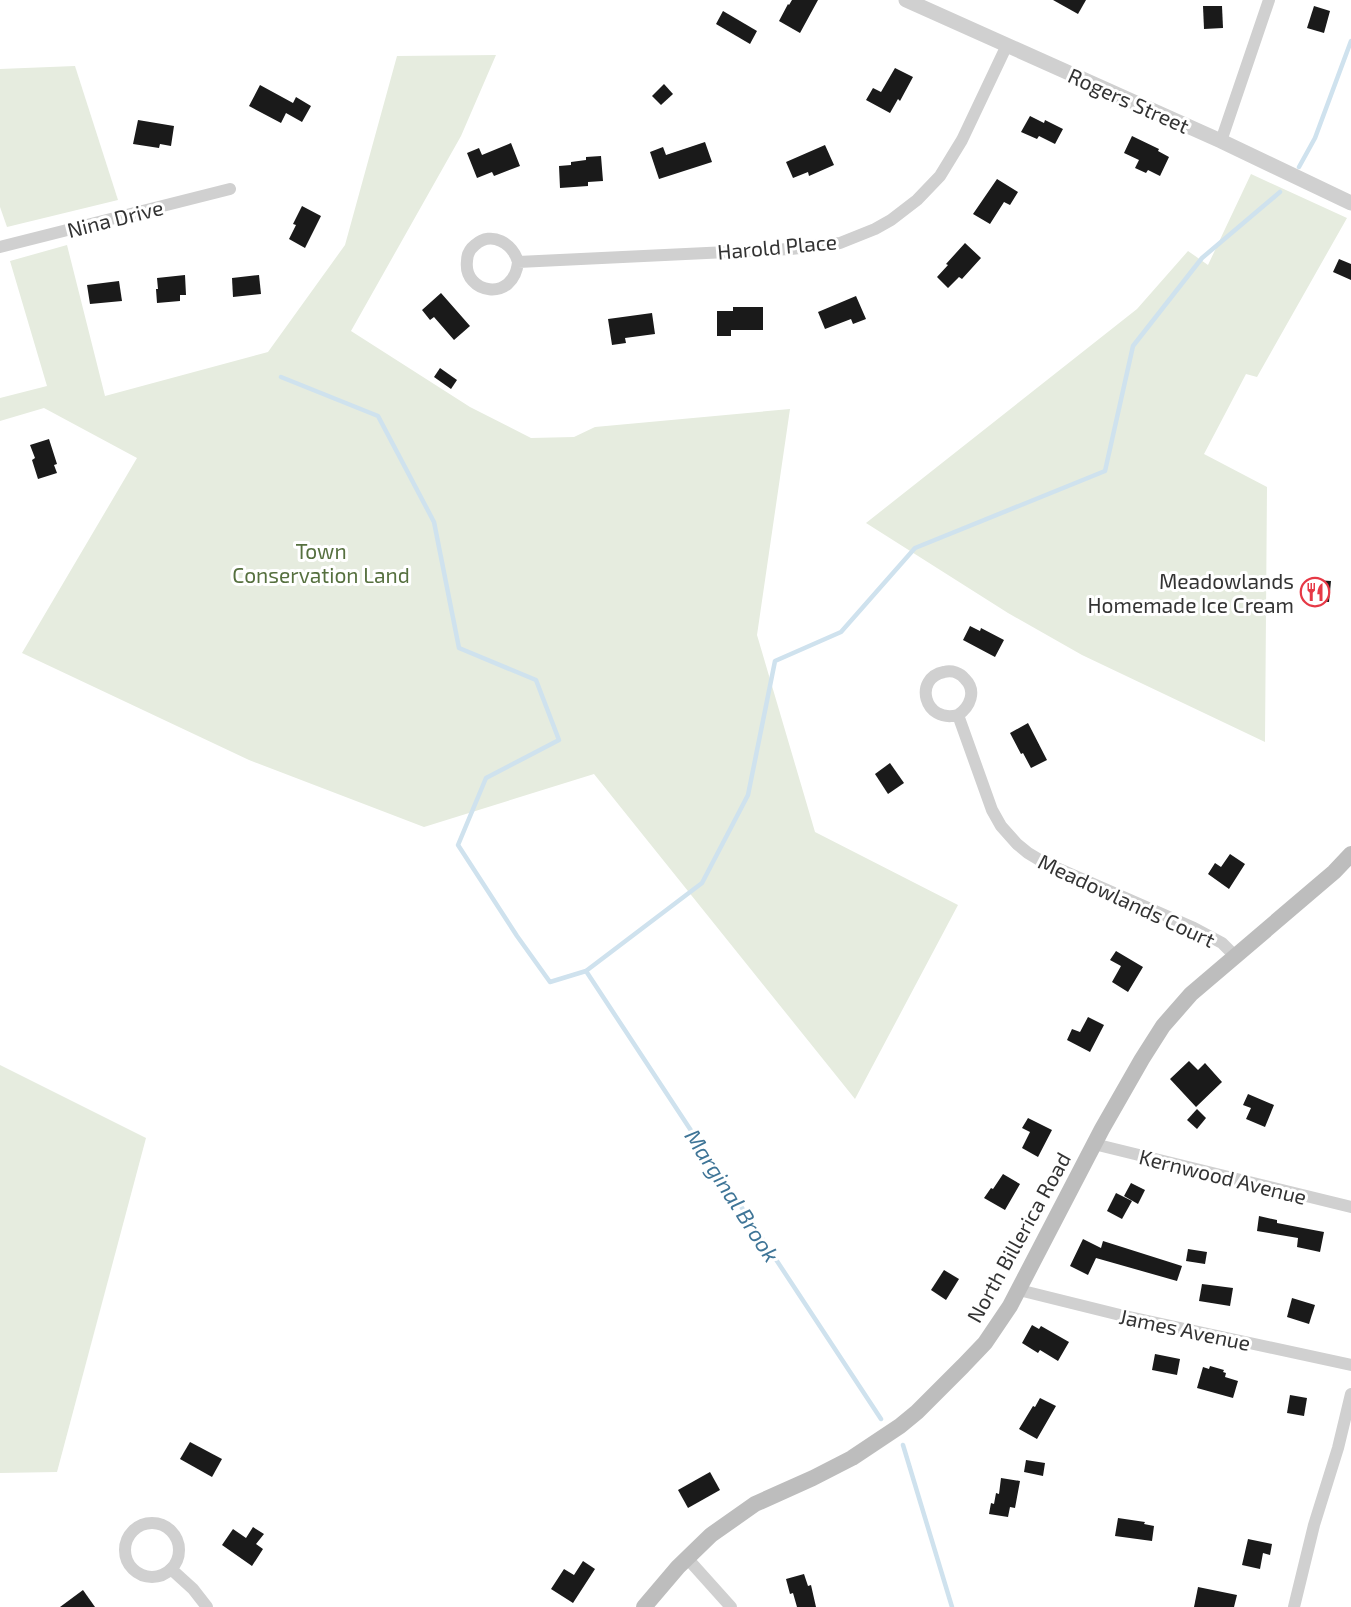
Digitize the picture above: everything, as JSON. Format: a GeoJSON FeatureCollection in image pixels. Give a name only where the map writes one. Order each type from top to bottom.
{"type":"FeatureCollection","features":[{"type":"Feature","properties":{"kind":"main road","name":"North Billerica Road"},"geometry":{"type":"LineString","coordinates":[[644,1607],[687,1558],[711,1535],[755,1504],[852,1458],[900,1426],[917,1412],[985,1343],[1019,1290],[1094,1144],[1163,1026],[1191,994],[1334,872],[1351,854]]}},
{"type":"Feature","properties":{"kind":"street","name":"Rogers Street"},"geometry":{"type":"LineString","coordinates":[[906,0],[1221,141],[1351,203]]}},
{"type":"Feature","properties":{"kind":"street"},"geometry":{"type":"LineString","coordinates":[[1221,141],[1269,0]]}},
{"type":"Feature","properties":{"kind":"street","name":"Harold Place"},"geometry":{"type":"LineString","coordinates":[[518,262],[791,249],[840,243],[875,229],[917,200],[939,176],[962,140],[1007,45]]}},
{"type":"Feature","properties":{"kind":"street","name":"Nina Drive"},"geometry":{"type":"LineString","coordinates":[[0,247],[230,189]]}},
{"type":"Feature","properties":{"kind":"street"},"geometry":{"type":"LineString","coordinates":[[489,239],[505,242],[516,254],[518,262],[513,279],[499,289],[490,290],[474,283],[466,267],[470,251],[475,245],[489,239]]}},
{"type":"Feature","properties":{"kind":"street","name":"Meadowlands Court"},"geometry":{"type":"LineString","coordinates":[[958,715],[993,810],[1001,826],[1017,844],[1043,862],[1194,928],[1222,943],[1235,956]]}},
{"type":"Feature","properties":{"kind":"street","name":"Kernwood Avenue"},"geometry":{"type":"LineString","coordinates":[[1094,1144],[1351,1207]]}},
{"type":"Feature","properties":{"kind":"street","name":"James Avenue"},"geometry":{"type":"LineString","coordinates":[[1019,1290],[1120,1315],[1351,1365]]}},
{"type":"Feature","properties":{"kind":"street"},"geometry":{"type":"LineString","coordinates":[[1294,1607],[1314,1525],[1338,1448],[1351,1394]]}},
{"type":"Feature","properties":{"kind":"street"},"geometry":{"type":"LineString","coordinates":[[146,1524],[163,1526],[170,1531],[176,1537],[179,1554],[171,1569],[164,1575],[155,1577],[137,1573],[126,1558],[127,1540],[132,1532],[146,1524]]}},
{"type":"Feature","properties":{"kind":"street"},"geometry":{"type":"LineString","coordinates":[[687,1558],[731,1607]]}},
{"type":"Feature","properties":{"kind":"street"},"geometry":{"type":"LineString","coordinates":[[171,1569],[193,1589],[207,1607]]}},
{"type":"Feature","properties":{"kind":"green space","name":"Town Conservation Land"},"geometry":{"type":"Polygon","coordinates":[[[496,55],[461,136],[351,331],[470,407],[531,438],[574,437],[595,427],[790,409],[757,635],[815,832],[958,905],[855,1099],[594,774],[424,827],[249,760],[22,653],[137,458],[44,408],[0,421],[0,398],[47,386],[10,261],[67,245],[105,396],[268,352],[345,245],[397,56],[496,55]]]}},
{"type":"Feature","properties":{"kind":"green space"},"geometry":{"type":"Polygon","coordinates":[[[75,66],[118,200],[7,227],[0,207],[0,69],[75,66]]]}},
{"type":"Feature","properties":{"kind":"green space"},"geometry":{"type":"Polygon","coordinates":[[[1251,174],[1347,218],[1257,377],[1246,374],[1204,454],[1267,487],[1265,742],[1082,655],[1008,613],[866,523],[1137,309],[1188,251],[1208,265],[1251,174]]]}},
{"type":"Feature","properties":{"kind":"green space"},"geometry":{"type":"Polygon","coordinates":[[[0,1065],[146,1138],[57,1472],[0,1473],[0,1065]]]}},
{"type":"Feature","properties":{"kind":"building"},"geometry":{"type":"Polygon","coordinates":[[[792,0],[818,0],[800,33],[779,21],[792,0]]]}},
{"type":"Feature","properties":{"kind":"building"},"geometry":{"type":"Polygon","coordinates":[[[1053,0],[1086,0],[1078,14],[1053,0]]]}},
{"type":"Feature","properties":{"kind":"building"},"geometry":{"type":"Polygon","coordinates":[[[1203,6],[1222,6],[1223,28],[1204,29],[1203,6]]]}},
{"type":"Feature","properties":{"kind":"building"},"geometry":{"type":"Polygon","coordinates":[[[1314,6],[1330,11],[1324,33],[1307,28],[1314,6]]]}},
{"type":"Feature","properties":{"kind":"building"},"geometry":{"type":"Polygon","coordinates":[[[723,11],[757,31],[750,44],[716,24],[723,11]]]}},
{"type":"Feature","properties":{"kind":"building"},"geometry":{"type":"Polygon","coordinates":[[[895,68],[913,77],[900,101],[898,99],[890,113],[866,100],[873,88],[881,92],[895,68]]]}},
{"type":"Feature","properties":{"kind":"building"},"geometry":{"type":"Polygon","coordinates":[[[664,84],[673,94],[661,105],[652,96],[664,84]]]}},
{"type":"Feature","properties":{"kind":"building"},"geometry":{"type":"Polygon","coordinates":[[[260,85],[293,103],[296,97],[311,106],[302,122],[286,113],[281,123],[249,106],[260,85]]]}},
{"type":"Feature","properties":{"kind":"building"},"geometry":{"type":"Polygon","coordinates":[[[1030,116],[1063,129],[1055,144],[1039,136],[1037,139],[1021,132],[1030,116]]]}},
{"type":"Feature","properties":{"kind":"building"},"geometry":{"type":"Polygon","coordinates":[[[138,120],[174,126],[171,146],[160,144],[159,148],[133,144],[138,120]]]}},
{"type":"Feature","properties":{"kind":"building"},"geometry":{"type":"Polygon","coordinates":[[[1132,136],[1159,149],[1158,151],[1169,157],[1160,176],[1148,170],[1146,173],[1135,168],[1139,160],[1124,153],[1132,136]]]}},
{"type":"Feature","properties":{"kind":"building"},"geometry":{"type":"Polygon","coordinates":[[[705,142],[712,162],[659,179],[650,152],[663,147],[666,155],[705,142]]]}},
{"type":"Feature","properties":{"kind":"building"},"geometry":{"type":"Polygon","coordinates":[[[511,143],[520,166],[494,176],[492,172],[477,178],[467,153],[479,148],[482,155],[511,143]]]}},
{"type":"Feature","properties":{"kind":"building"},"geometry":{"type":"Polygon","coordinates":[[[825,145],[834,165],[809,176],[808,172],[793,178],[786,162],[825,145]]]}},
{"type":"Feature","properties":{"kind":"building"},"geometry":{"type":"Polygon","coordinates":[[[601,156],[603,181],[588,182],[588,186],[560,188],[559,166],[586,160],[586,157],[601,156]]]}},
{"type":"Feature","properties":{"kind":"building"},"geometry":{"type":"Polygon","coordinates":[[[997,179],[1018,192],[1010,205],[1004,202],[990,224],[973,214],[997,179]]]}},
{"type":"Feature","properties":{"kind":"building"},"geometry":{"type":"Polygon","coordinates":[[[302,206],[321,216],[305,248],[289,239],[302,206]]]}},
{"type":"Feature","properties":{"kind":"building"},"geometry":{"type":"Polygon","coordinates":[[[965,243],[981,258],[962,279],[959,277],[948,288],[937,277],[965,243]]]}},
{"type":"Feature","properties":{"kind":"building"},"geometry":{"type":"Polygon","coordinates":[[[1339,259],[1351,264],[1351,280],[1333,272],[1339,259]]]}},
{"type":"Feature","properties":{"kind":"building"},"geometry":{"type":"Polygon","coordinates":[[[185,275],[186,295],[180,295],[180,301],[157,303],[157,278],[185,275]]]}},
{"type":"Feature","properties":{"kind":"building"},"geometry":{"type":"Polygon","coordinates":[[[259,275],[261,294],[233,297],[232,278],[259,275]]]}},
{"type":"Feature","properties":{"kind":"building"},"geometry":{"type":"Polygon","coordinates":[[[119,281],[122,301],[90,304],[87,285],[119,281]]]}},
{"type":"Feature","properties":{"kind":"building"},"geometry":{"type":"Polygon","coordinates":[[[441,293],[470,326],[454,340],[434,317],[430,320],[422,310],[441,293]]]}},
{"type":"Feature","properties":{"kind":"building"},"geometry":{"type":"Polygon","coordinates":[[[856,296],[866,319],[853,324],[851,319],[825,329],[818,312],[856,296]]]}},
{"type":"Feature","properties":{"kind":"building"},"geometry":{"type":"Polygon","coordinates":[[[733,307],[763,307],[763,330],[731,330],[731,336],[717,336],[717,311],[733,311],[733,307]]]}},
{"type":"Feature","properties":{"kind":"building"},"geometry":{"type":"Polygon","coordinates":[[[652,313],[655,334],[625,338],[626,343],[612,345],[608,319],[652,313]]]}},
{"type":"Feature","properties":{"kind":"building"},"geometry":{"type":"Polygon","coordinates":[[[440,368],[457,380],[451,389],[434,377],[440,368]]]}},
{"type":"Feature","properties":{"kind":"building"},"geometry":{"type":"Polygon","coordinates":[[[49,439],[57,464],[54,465],[57,473],[38,479],[32,460],[35,458],[30,445],[49,439]]]}},
{"type":"Feature","properties":{"kind":"building","name":"Meadowlands Homemade Ice Cream"},"geometry":{"type":"Polygon","coordinates":[[[1315,580],[1331,581],[1329,602],[1301,598],[1301,586],[1314,587],[1315,580]]]}},
{"type":"Feature","properties":{"kind":"building"},"geometry":{"type":"Polygon","coordinates":[[[970,626],[980,631],[981,628],[1004,640],[995,657],[963,640],[970,626]]]}},
{"type":"Feature","properties":{"kind":"building"},"geometry":{"type":"Polygon","coordinates":[[[1028,723],[1047,760],[1031,768],[1010,733],[1028,723]]]}},
{"type":"Feature","properties":{"kind":"building"},"geometry":{"type":"Polygon","coordinates":[[[890,763],[904,783],[888,794],[875,774],[890,763]]]}},
{"type":"Feature","properties":{"kind":"building"},"geometry":{"type":"Polygon","coordinates":[[[1230,854],[1245,864],[1229,889],[1208,874],[1215,863],[1221,867],[1230,854]]]}},
{"type":"Feature","properties":{"kind":"building"},"geometry":{"type":"Polygon","coordinates":[[[1116,951],[1143,967],[1128,992],[1112,982],[1121,966],[1110,960],[1116,951]]]}},
{"type":"Feature","properties":{"kind":"building"},"geometry":{"type":"Polygon","coordinates":[[[1088,1017],[1104,1025],[1090,1052],[1067,1040],[1072,1029],[1080,1032],[1088,1017]]]}},
{"type":"Feature","properties":{"kind":"building"},"geometry":{"type":"Polygon","coordinates":[[[1189,1061],[1198,1070],[1205,1063],[1222,1082],[1196,1107],[1170,1079],[1189,1061]]]}},
{"type":"Feature","properties":{"kind":"building"},"geometry":{"type":"Polygon","coordinates":[[[1248,1094],[1274,1105],[1265,1127],[1246,1119],[1251,1108],[1243,1105],[1248,1094]]]}},
{"type":"Feature","properties":{"kind":"building"},"geometry":{"type":"Polygon","coordinates":[[[1197,1109],[1206,1118],[1197,1129],[1187,1120],[1197,1109]]]}},
{"type":"Feature","properties":{"kind":"building"},"geometry":{"type":"Polygon","coordinates":[[[1028,1118],[1052,1130],[1038,1157],[1022,1148],[1030,1132],[1022,1128],[1028,1118]]]}},
{"type":"Feature","properties":{"kind":"building"},"geometry":{"type":"Polygon","coordinates":[[[1003,1174],[1020,1184],[1005,1210],[984,1198],[1003,1174]]]}},
{"type":"Feature","properties":{"kind":"building"},"geometry":{"type":"Polygon","coordinates":[[[1131,1183],[1145,1190],[1138,1204],[1124,1196],[1131,1183]]]}},
{"type":"Feature","properties":{"kind":"building"},"geometry":{"type":"Polygon","coordinates":[[[1116,1193],[1132,1201],[1122,1219],[1107,1211],[1116,1193]]]}},
{"type":"Feature","properties":{"kind":"building"},"geometry":{"type":"Polygon","coordinates":[[[1259,1216],[1277,1220],[1277,1223],[1324,1232],[1320,1252],[1297,1247],[1298,1238],[1257,1231],[1259,1216]]]}},
{"type":"Feature","properties":{"kind":"building"},"geometry":{"type":"Polygon","coordinates":[[[1083,1239],[1101,1248],[1103,1241],[1182,1266],[1177,1281],[1096,1258],[1088,1275],[1070,1266],[1083,1239]]]}},
{"type":"Feature","properties":{"kind":"building"},"geometry":{"type":"Polygon","coordinates":[[[1188,1249],[1207,1252],[1205,1264],[1186,1261],[1188,1249]]]}},
{"type":"Feature","properties":{"kind":"building"},"geometry":{"type":"Polygon","coordinates":[[[944,1270],[959,1279],[946,1300],[931,1290],[944,1270]]]}},
{"type":"Feature","properties":{"kind":"building"},"geometry":{"type":"Polygon","coordinates":[[[1202,1284],[1233,1288],[1230,1306],[1199,1301],[1202,1284]]]}},
{"type":"Feature","properties":{"kind":"building"},"geometry":{"type":"Polygon","coordinates":[[[1292,1298],[1315,1305],[1309,1324],[1287,1317],[1292,1298]]]}},
{"type":"Feature","properties":{"kind":"building"},"geometry":{"type":"Polygon","coordinates":[[[1032,1325],[1039,1329],[1041,1326],[1069,1342],[1058,1361],[1022,1343],[1032,1325]]]}},
{"type":"Feature","properties":{"kind":"building"},"geometry":{"type":"Polygon","coordinates":[[[1155,1354],[1180,1359],[1177,1375],[1152,1370],[1155,1354]]]}},
{"type":"Feature","properties":{"kind":"building"},"geometry":{"type":"Polygon","coordinates":[[[1210,1366],[1224,1370],[1225,1377],[1238,1381],[1233,1398],[1197,1388],[1203,1367],[1209,1369],[1210,1366]]]}},
{"type":"Feature","properties":{"kind":"building"},"geometry":{"type":"Polygon","coordinates":[[[1290,1395],[1307,1398],[1304,1416],[1287,1413],[1290,1395]]]}},
{"type":"Feature","properties":{"kind":"building"},"geometry":{"type":"Polygon","coordinates":[[[1040,1398],[1056,1406],[1037,1439],[1019,1429],[1040,1398]]]}},
{"type":"Feature","properties":{"kind":"building"},"geometry":{"type":"Polygon","coordinates":[[[190,1442],[222,1459],[212,1477],[180,1459],[190,1442]]]}},
{"type":"Feature","properties":{"kind":"building"},"geometry":{"type":"Polygon","coordinates":[[[1026,1460],[1045,1463],[1043,1476],[1024,1472],[1026,1460]]]}},
{"type":"Feature","properties":{"kind":"building"},"geometry":{"type":"Polygon","coordinates":[[[710,1472],[720,1490],[688,1508],[678,1490],[710,1472]]]}},
{"type":"Feature","properties":{"kind":"building"},"geometry":{"type":"Polygon","coordinates":[[[1001,1478],[1020,1481],[1015,1508],[1010,1507],[1008,1517],[989,1514],[996,1493],[999,1494],[1001,1478]]]}},
{"type":"Feature","properties":{"kind":"building"},"geometry":{"type":"Polygon","coordinates":[[[1118,1518],[1145,1522],[1144,1524],[1154,1526],[1152,1541],[1115,1536],[1118,1518]]]}},
{"type":"Feature","properties":{"kind":"building"},"geometry":{"type":"Polygon","coordinates":[[[253,1527],[264,1534],[256,1544],[263,1549],[252,1566],[222,1545],[233,1529],[246,1538],[253,1527]]]}},
{"type":"Feature","properties":{"kind":"building"},"geometry":{"type":"Polygon","coordinates":[[[1248,1539],[1272,1544],[1270,1555],[1263,1553],[1260,1569],[1242,1565],[1248,1539]]]}},
{"type":"Feature","properties":{"kind":"building"},"geometry":{"type":"Polygon","coordinates":[[[583,1561],[595,1569],[573,1603],[551,1589],[564,1569],[574,1575],[583,1561]]]}},
{"type":"Feature","properties":{"kind":"building"},"geometry":{"type":"Polygon","coordinates":[[[804,1574],[808,1586],[811,1585],[816,1607],[797,1607],[793,1593],[790,1594],[786,1579],[804,1574]]]}},
{"type":"Feature","properties":{"kind":"building"},"geometry":{"type":"Polygon","coordinates":[[[1198,1587],[1237,1595],[1234,1607],[1194,1607],[1198,1587]]]}},
{"type":"Feature","properties":{"kind":"building"},"geometry":{"type":"Polygon","coordinates":[[[83,1590],[95,1607],[60,1607],[83,1590]]]}},
{"type":"Feature","properties":{"kind":"waterway"},"geometry":{"type":"LineString","coordinates":[[1299,167],[1315,138],[1351,41]]}},
{"type":"Feature","properties":{"kind":"waterway"},"geometry":{"type":"LineString","coordinates":[[281,377],[378,416],[434,522],[459,648],[536,680],[559,740],[486,778],[458,845],[550,982],[586,971],[702,883],[748,795],[775,661],[841,632],[915,548],[1105,471],[1133,346],[1202,258],[1280,192]]}},
{"type":"Feature","properties":{"kind":"waterway","name":"Marginal Brook"},"geometry":{"type":"LineString","coordinates":[[586,971],[881,1419]]}},
{"type":"Feature","properties":{"kind":"waterway","name":"Marginal Brook"},"geometry":{"type":"LineString","coordinates":[[903,1445],[952,1607]]}},
{"type":"Feature","properties":{"kind":"place","name":"Meadowlands Homemade Ice Cream"},"geometry":{"type":"Point","coordinates":[1315,592]}}]}
